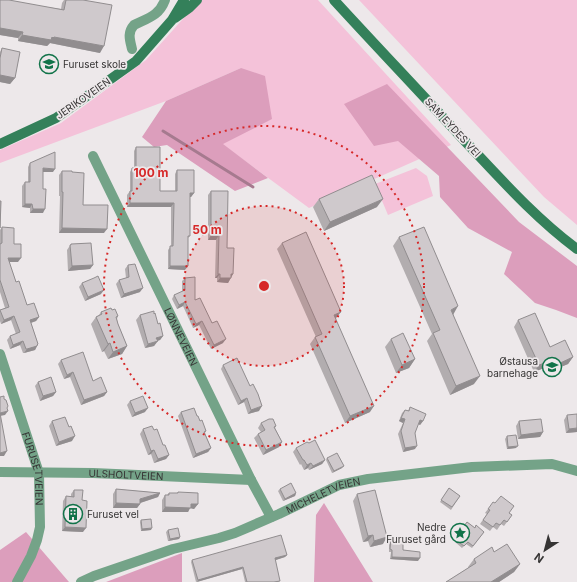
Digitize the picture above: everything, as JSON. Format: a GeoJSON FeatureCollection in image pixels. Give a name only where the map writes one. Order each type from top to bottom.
{"type":"FeatureCollection","features":[{"type":"Feature","properties":{"kind":"main road","name":"JERIKOVEIEN"},"geometry":{"type":"LineString","coordinates":[[0,144],[56,118],[136,61],[172,20],[184,0]]}},
{"type":"Feature","properties":{"kind":"main road","name":"JERIKOVEIEN"},"geometry":{"type":"LineString","coordinates":[[172,20],[189,8],[196,0]]}},
{"type":"Feature","properties":{"kind":"main road","name":"SAM EYDES VEI"},"geometry":{"type":"LineString","coordinates":[[334,0],[545,224],[577,248]]}},
{"type":"Feature","properties":{"kind":"street"},"geometry":{"type":"LineString","coordinates":[[132,49],[129,38],[130,32],[134,25],[156,14],[160,10],[165,0]]}},
{"type":"Feature","properties":{"kind":"street","name":"LØNNEVEIEN"},"geometry":{"type":"LineString","coordinates":[[93,156],[251,480],[271,517]]}},
{"type":"Feature","properties":{"kind":"street","name":"FURUSETVEIEN"},"geometry":{"type":"LineString","coordinates":[[0,354],[40,473],[39,534],[31,556],[16,582]]}},
{"type":"Feature","properties":{"kind":"street","name":"MICHELETVEIEN"},"geometry":{"type":"LineString","coordinates":[[81,582],[94,576],[173,549],[219,538],[262,522],[339,485],[472,467],[552,464],[577,471]]}},
{"type":"Feature","properties":{"kind":"street","name":"ULSHOLTVEIEN"},"geometry":{"type":"LineString","coordinates":[[0,472],[93,473],[251,480]]}},
{"type":"Feature","properties":{"kind":"shaded area"},"geometry":{"type":"Polygon","coordinates":[[[200,0],[318,0],[451,145],[309,208],[222,144],[241,68],[166,101],[0,163],[0,150],[61,123],[146,60],[200,0]]]}},
{"type":"Feature","properties":{"kind":"shaded area"},"geometry":{"type":"Polygon","coordinates":[[[359,0],[577,0],[577,225],[544,197],[359,0]]]}},
{"type":"Feature","properties":{"kind":"shaded area"},"geometry":{"type":"Polygon","coordinates":[[[241,68],[265,76],[272,119],[223,144],[268,178],[235,191],[167,145],[154,147],[142,137],[166,101],[241,68]]]}},
{"type":"Feature","properties":{"kind":"shaded area"},"geometry":{"type":"Polygon","coordinates":[[[387,84],[519,222],[577,266],[577,318],[535,303],[504,274],[512,252],[468,228],[440,197],[439,176],[398,141],[374,146],[344,104],[387,84]]]}},
{"type":"Feature","properties":{"kind":"shaded area"},"geometry":{"type":"Polygon","coordinates":[[[416,168],[427,176],[433,196],[388,215],[375,184],[416,168]]]}},
{"type":"Feature","properties":{"kind":"shaded area"},"geometry":{"type":"Polygon","coordinates":[[[324,503],[373,582],[314,582],[316,515],[324,503]]]}},
{"type":"Feature","properties":{"kind":"shaded area"},"geometry":{"type":"Polygon","coordinates":[[[26,532],[69,582],[0,582],[0,550],[26,532]]]}},
{"type":"Feature","properties":{"kind":"shaded area"},"geometry":{"type":"Polygon","coordinates":[[[182,553],[182,582],[106,582],[182,553]]]}},
{"type":"Feature","properties":{"kind":"building"},"geometry":{"type":"Polygon","coordinates":[[[0,0],[9,0],[64,10],[66,0],[83,0],[112,5],[104,46],[54,37],[52,37],[51,40],[22,35],[23,32],[0,28],[0,0]]]}},
{"type":"Feature","properties":{"kind":"building"},"geometry":{"type":"Polygon","coordinates":[[[2,48],[20,52],[15,78],[0,75],[0,58],[2,48]]]}},
{"type":"Feature","properties":{"kind":"building"},"geometry":{"type":"Polygon","coordinates":[[[136,147],[160,147],[160,191],[177,191],[177,170],[194,170],[194,193],[190,193],[188,266],[170,266],[170,246],[173,246],[174,203],[130,203],[130,191],[132,191],[132,168],[136,168],[136,147]]]}},
{"type":"Feature","properties":{"kind":"building"},"geometry":{"type":"Polygon","coordinates":[[[55,152],[55,169],[43,168],[43,189],[46,189],[45,209],[33,209],[32,204],[25,204],[25,182],[30,182],[30,163],[55,152]]]}},
{"type":"Feature","properties":{"kind":"building"},"geometry":{"type":"Polygon","coordinates":[[[62,171],[84,173],[83,205],[108,205],[107,229],[62,228],[62,171]]]}},
{"type":"Feature","properties":{"kind":"building"},"geometry":{"type":"Polygon","coordinates":[[[372,175],[383,199],[330,222],[319,199],[372,175]]]}},
{"type":"Feature","properties":{"kind":"building"},"geometry":{"type":"Polygon","coordinates":[[[211,191],[228,191],[227,248],[234,248],[233,274],[231,274],[231,278],[220,278],[220,274],[218,274],[219,235],[211,235],[211,191]]]}},
{"type":"Feature","properties":{"kind":"building"},"geometry":{"type":"Polygon","coordinates":[[[0,201],[1,201],[0,228],[0,201]]]}},
{"type":"Feature","properties":{"kind":"building"},"geometry":{"type":"Polygon","coordinates":[[[2,227],[14,228],[14,244],[21,244],[21,258],[8,258],[16,282],[19,281],[27,305],[34,303],[39,317],[30,320],[38,344],[37,346],[27,349],[23,341],[13,345],[10,336],[20,332],[14,316],[4,320],[0,310],[9,307],[0,280],[0,244],[2,243],[2,227]]]}},
{"type":"Feature","properties":{"kind":"building"},"geometry":{"type":"Polygon","coordinates":[[[424,227],[458,306],[451,310],[480,376],[456,386],[433,333],[440,330],[399,237],[424,227]]]}},
{"type":"Feature","properties":{"kind":"building"},"geometry":{"type":"Polygon","coordinates":[[[306,232],[341,312],[334,315],[374,406],[350,416],[315,337],[322,334],[282,243],[306,232]]]}},
{"type":"Feature","properties":{"kind":"building"},"geometry":{"type":"Polygon","coordinates":[[[91,243],[93,265],[72,266],[70,245],[91,243]]]}},
{"type":"Feature","properties":{"kind":"building"},"geometry":{"type":"Polygon","coordinates":[[[135,264],[143,288],[124,294],[119,280],[129,277],[128,265],[135,264]]]}},
{"type":"Feature","properties":{"kind":"building"},"geometry":{"type":"Polygon","coordinates":[[[98,276],[104,290],[88,297],[82,283],[98,276]]]}},
{"type":"Feature","properties":{"kind":"building"},"geometry":{"type":"Polygon","coordinates":[[[195,277],[195,300],[200,298],[212,323],[217,321],[226,339],[214,345],[202,321],[196,324],[185,302],[179,305],[174,295],[185,290],[185,278],[195,277]]]}},
{"type":"Feature","properties":{"kind":"building"},"geometry":{"type":"Polygon","coordinates":[[[111,308],[112,310],[115,309],[118,316],[116,317],[118,324],[127,346],[113,352],[110,343],[108,344],[96,317],[102,314],[101,312],[111,308]]]}},
{"type":"Feature","properties":{"kind":"building"},"geometry":{"type":"Polygon","coordinates":[[[154,311],[158,324],[160,323],[163,336],[156,338],[158,341],[148,344],[140,315],[154,311]]]}},
{"type":"Feature","properties":{"kind":"building"},"geometry":{"type":"Polygon","coordinates":[[[535,313],[550,347],[565,340],[573,357],[556,365],[555,363],[550,365],[548,362],[539,365],[518,320],[535,313]]]}},
{"type":"Feature","properties":{"kind":"building"},"geometry":{"type":"Polygon","coordinates":[[[403,333],[415,359],[402,365],[391,339],[403,333]]]}},
{"type":"Feature","properties":{"kind":"building"},"geometry":{"type":"Polygon","coordinates":[[[83,352],[93,381],[101,377],[107,392],[84,400],[73,372],[67,375],[61,360],[83,352]]]}},
{"type":"Feature","properties":{"kind":"building"},"geometry":{"type":"Polygon","coordinates":[[[237,358],[250,386],[253,384],[262,406],[251,410],[247,398],[241,401],[223,365],[237,358]]]}},
{"type":"Feature","properties":{"kind":"building"},"geometry":{"type":"Polygon","coordinates":[[[51,377],[56,392],[43,396],[38,382],[51,377]]]}},
{"type":"Feature","properties":{"kind":"building"},"geometry":{"type":"Polygon","coordinates":[[[4,396],[8,406],[8,411],[0,413],[0,397],[4,396]]]}},
{"type":"Feature","properties":{"kind":"building"},"geometry":{"type":"Polygon","coordinates":[[[143,396],[148,408],[135,413],[130,401],[143,396]]]}},
{"type":"Feature","properties":{"kind":"building"},"geometry":{"type":"Polygon","coordinates":[[[410,407],[426,414],[423,421],[420,420],[415,433],[417,446],[405,448],[401,431],[405,419],[401,418],[405,410],[409,411],[410,407]]]}},
{"type":"Feature","properties":{"kind":"building"},"geometry":{"type":"Polygon","coordinates":[[[194,408],[200,421],[202,420],[206,431],[204,432],[211,448],[196,454],[181,412],[194,408]]]}},
{"type":"Feature","properties":{"kind":"building"},"geometry":{"type":"Polygon","coordinates":[[[0,413],[7,451],[0,453],[0,413]]]}},
{"type":"Feature","properties":{"kind":"building"},"geometry":{"type":"Polygon","coordinates":[[[577,414],[577,428],[569,429],[567,415],[577,414]]]}},
{"type":"Feature","properties":{"kind":"building"},"geometry":{"type":"Polygon","coordinates":[[[65,417],[75,436],[59,442],[52,421],[65,417]]]}},
{"type":"Feature","properties":{"kind":"building"},"geometry":{"type":"Polygon","coordinates":[[[269,419],[273,419],[276,426],[274,427],[282,442],[266,450],[258,434],[265,430],[261,423],[269,419]]]}},
{"type":"Feature","properties":{"kind":"building"},"geometry":{"type":"Polygon","coordinates":[[[541,419],[543,432],[521,435],[519,421],[541,419]]]}},
{"type":"Feature","properties":{"kind":"building"},"geometry":{"type":"Polygon","coordinates":[[[152,426],[154,430],[157,429],[163,445],[165,445],[169,455],[158,459],[154,450],[151,451],[143,429],[152,426]]]}},
{"type":"Feature","properties":{"kind":"building"},"geometry":{"type":"Polygon","coordinates":[[[516,435],[518,446],[508,447],[507,436],[516,435]]]}},
{"type":"Feature","properties":{"kind":"building"},"geometry":{"type":"Polygon","coordinates":[[[315,440],[325,460],[313,466],[311,463],[307,465],[296,448],[307,442],[309,443],[315,440]]]}},
{"type":"Feature","properties":{"kind":"building"},"geometry":{"type":"Polygon","coordinates":[[[337,453],[344,466],[334,471],[327,458],[337,453]]]}},
{"type":"Feature","properties":{"kind":"building"},"geometry":{"type":"Polygon","coordinates":[[[291,483],[296,493],[285,499],[280,489],[291,483]]]}},
{"type":"Feature","properties":{"kind":"building"},"geometry":{"type":"Polygon","coordinates":[[[449,488],[460,496],[452,507],[441,500],[449,488]]]}},
{"type":"Feature","properties":{"kind":"building"},"geometry":{"type":"Polygon","coordinates":[[[116,489],[160,493],[140,499],[140,504],[116,503],[116,489]]]}},
{"type":"Feature","properties":{"kind":"building","name":"Furuset vel"},"geometry":{"type":"Polygon","coordinates":[[[74,490],[83,490],[82,500],[87,501],[86,528],[65,527],[66,496],[74,497],[74,490]]]}},
{"type":"Feature","properties":{"kind":"building"},"geometry":{"type":"Polygon","coordinates":[[[375,490],[387,537],[374,541],[373,535],[368,536],[357,494],[375,490]]]}},
{"type":"Feature","properties":{"kind":"building"},"geometry":{"type":"Polygon","coordinates":[[[178,492],[198,493],[198,504],[191,504],[191,508],[165,507],[165,495],[178,492]]]}},
{"type":"Feature","properties":{"kind":"building"},"geometry":{"type":"Polygon","coordinates":[[[501,496],[514,506],[509,513],[512,515],[507,522],[504,520],[500,525],[496,523],[493,527],[483,520],[490,510],[488,509],[493,502],[495,503],[501,496]]]}},
{"type":"Feature","properties":{"kind":"building"},"geometry":{"type":"Polygon","coordinates":[[[151,519],[152,528],[142,529],[141,520],[151,519]]]}},
{"type":"Feature","properties":{"kind":"building"},"geometry":{"type":"Polygon","coordinates":[[[467,522],[475,528],[476,525],[484,532],[473,546],[468,542],[464,546],[456,540],[460,535],[458,534],[467,522]]]}},
{"type":"Feature","properties":{"kind":"building"},"geometry":{"type":"Polygon","coordinates":[[[178,528],[180,537],[170,539],[168,530],[178,528]]]}},
{"type":"Feature","properties":{"kind":"building"},"geometry":{"type":"Polygon","coordinates":[[[281,535],[287,555],[275,558],[280,581],[247,582],[243,567],[198,580],[192,560],[281,535]]]}},
{"type":"Feature","properties":{"kind":"building"},"geometry":{"type":"Polygon","coordinates":[[[391,538],[403,539],[403,550],[420,552],[420,558],[392,557],[392,550],[390,549],[391,538]]]}},
{"type":"Feature","properties":{"kind":"building"},"geometry":{"type":"Polygon","coordinates":[[[507,544],[520,564],[491,582],[446,582],[476,563],[474,559],[492,547],[494,552],[507,544]]]}},
{"type":"Feature","properties":{"kind":"waterway"},"geometry":{"type":"LineString","coordinates":[[163,131],[253,187]]}},
{"type":"Feature","properties":{"kind":"place","name":"Furuset skole"},"geometry":{"type":"Point","coordinates":[49,64]}},
{"type":"Feature","properties":{"kind":"place","name":"Østausa barnehage"},"geometry":{"type":"Point","coordinates":[552,367]}},
{"type":"Feature","properties":{"kind":"place","name":"Furuset vel"},"geometry":{"type":"Point","coordinates":[73,514]}},
{"type":"Feature","properties":{"kind":"place","name":"Nedre Furuset gård"},"geometry":{"type":"Point","coordinates":[460,533]}}]}
